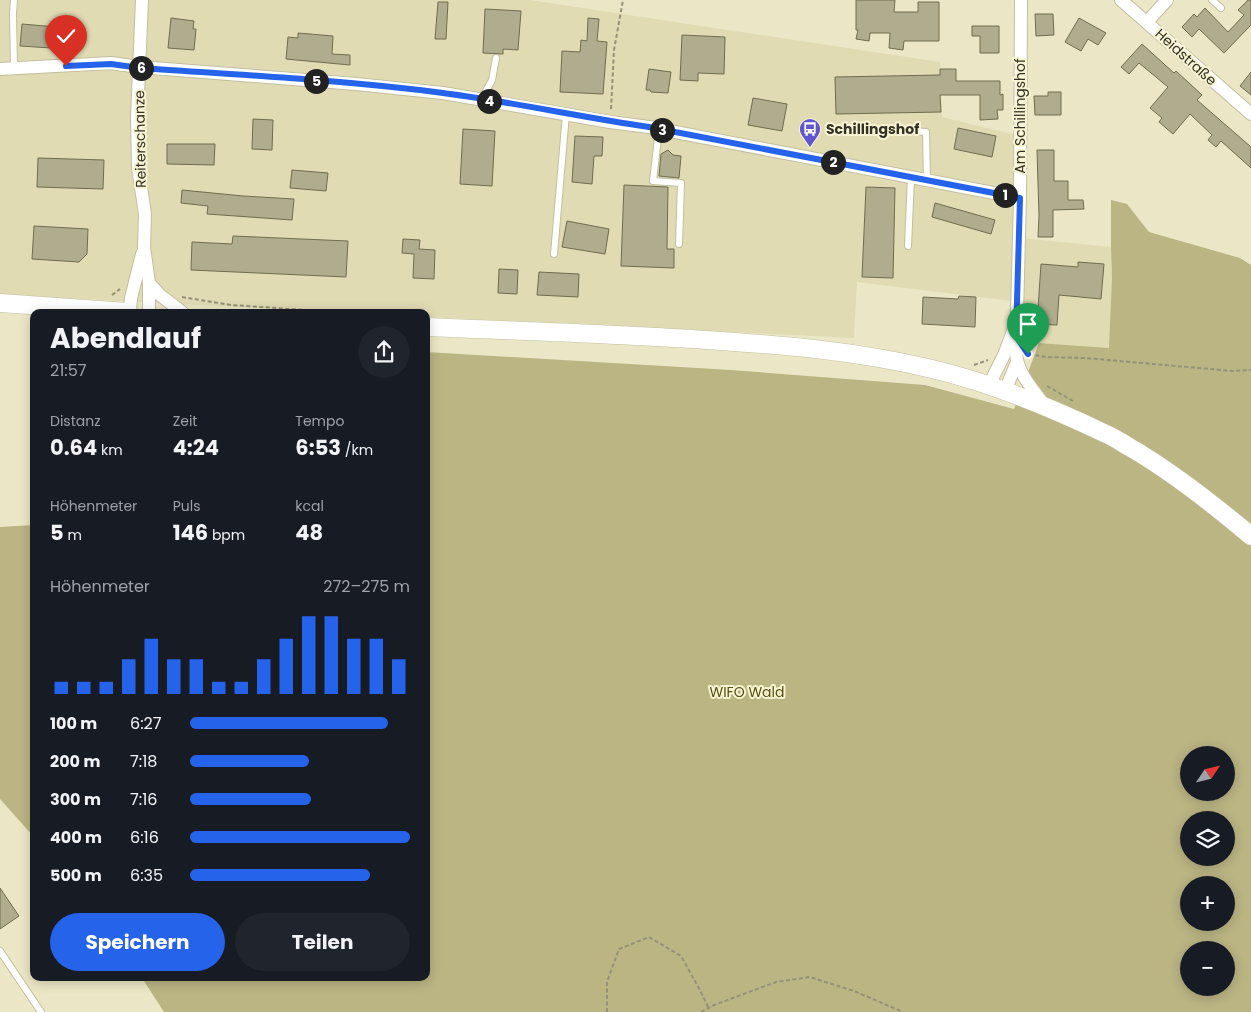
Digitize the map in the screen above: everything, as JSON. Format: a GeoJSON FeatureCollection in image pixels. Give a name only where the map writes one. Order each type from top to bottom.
{"type":"FeatureCollection","features":[{"type":"Feature","properties":{"kind":"main road"},"geometry":{"type":"LineString","coordinates":[[0,304],[81,309]]}},
{"type":"Feature","properties":{"kind":"main road"},"geometry":{"type":"LineString","coordinates":[[430,327],[628,335],[786,346],[870,356],[932,369],[997,388],[1046,407],[1106,434],[1154,461],[1206,498],[1251,536]]}},
{"type":"Feature","properties":{"kind":"street","name":"Reiterschanze"},"geometry":{"type":"LineString","coordinates":[[142,0],[137,118],[139,182],[145,214],[144,247],[149,283],[149,309]]}},
{"type":"Feature","properties":{"kind":"street","name":"Am Schillingshof"},"geometry":{"type":"LineString","coordinates":[[1020,0],[1020,198],[1017,362],[1046,407]]}},
{"type":"Feature","properties":{"kind":"street","name":"Heidstraße"},"geometry":{"type":"LineString","coordinates":[[1121,0],[1251,114]]}},
{"type":"Feature","properties":{"kind":"street"},"geometry":{"type":"LineString","coordinates":[[1147,22],[1167,0]]}},
{"type":"Feature","properties":{"kind":"street"},"geometry":{"type":"LineString","coordinates":[[0,69],[111,64],[443,93],[659,129],[1020,198]]}},
{"type":"Feature","properties":{"kind":"street","name":"Reiterschanze"},"geometry":{"type":"LineString","coordinates":[[129,309],[144,247]]}},
{"type":"Feature","properties":{"kind":"street"},"geometry":{"type":"LineString","coordinates":[[149,283],[160,295],[178,309]]}},
{"type":"Feature","properties":{"kind":"street","name":"Am Schillingshof"},"geometry":{"type":"LineString","coordinates":[[997,388],[1004,355],[1017,322]]}},
{"type":"Feature","properties":{"kind":"street","name":"Am Schillingshof"},"geometry":{"type":"LineString","coordinates":[[997,388],[1017,362]]}},
{"type":"Feature","properties":{"kind":"lane"},"geometry":{"type":"LineString","coordinates":[[14,0],[14,68]]}},
{"type":"Feature","properties":{"kind":"lane"},"geometry":{"type":"LineString","coordinates":[[1212,0],[1221,8]]}},
{"type":"Feature","properties":{"kind":"lane"},"geometry":{"type":"LineString","coordinates":[[481,100],[492,80],[496,58]]}},
{"type":"Feature","properties":{"kind":"lane"},"geometry":{"type":"LineString","coordinates":[[554,254],[566,114]]}},
{"type":"Feature","properties":{"kind":"lane"},"geometry":{"type":"LineString","coordinates":[[890,128],[926,132],[926,180]]}},
{"type":"Feature","properties":{"kind":"lane"},"geometry":{"type":"LineString","coordinates":[[659,129],[653,181],[681,183],[678,244]]}},
{"type":"Feature","properties":{"kind":"lane"},"geometry":{"type":"LineString","coordinates":[[908,246],[911,177]]}},
{"type":"Feature","properties":{"kind":"lane"},"geometry":{"type":"LineString","coordinates":[[0,952],[41,1012]]}},
{"type":"Feature","properties":{"kind":"path"},"geometry":{"type":"LineString","coordinates":[[610,122],[614,50],[623,0]]}},
{"type":"Feature","properties":{"kind":"path"},"geometry":{"type":"LineString","coordinates":[[1016,336],[1028,354],[1046,357],[1085,358],[1233,371],[1251,370]]}},
{"type":"Feature","properties":{"kind":"path"},"geometry":{"type":"LineString","coordinates":[[607,1012],[607,982],[619,949],[649,936],[681,956],[708,1008]]}},
{"type":"Feature","properties":{"kind":"path"},"geometry":{"type":"LineString","coordinates":[[701,1012],[714,1005],[776,982],[810,977],[854,991],[902,1012]]}},
{"type":"Feature","properties":{"kind":"shaded area"},"geometry":{"type":"Polygon","coordinates":[[[0,0],[530,0],[940,62],[942,117],[1024,137],[1022,238],[1111,247],[1112,278],[1110,348],[1039,343],[1006,337],[1012,323],[1012,301],[857,282],[854,338],[430,317],[430,309],[283,309],[0,295],[0,0]]]}},
{"type":"Feature","properties":{"kind":"green space","name":"WIFO Wald"},"geometry":{"type":"Polygon","coordinates":[[[1111,200],[1127,204],[1149,232],[1240,258],[1251,265],[1251,1012],[164,1012],[144,981],[430,981],[430,352],[731,370],[925,385],[1014,409],[1039,343],[1109,348],[1112,278],[1111,200]]]}},
{"type":"Feature","properties":{"kind":"green space"},"geometry":{"type":"Polygon","coordinates":[[[30,525],[30,833],[0,799],[0,527],[30,525]]]}},
{"type":"Feature","properties":{"kind":"building"},"geometry":{"type":"Polygon","coordinates":[[[856,0],[895,0],[894,12],[918,12],[918,2],[939,2],[939,41],[904,41],[903,50],[889,48],[890,33],[870,33],[869,41],[856,39],[858,30],[856,30],[856,0]]]}},
{"type":"Feature","properties":{"kind":"building"},"geometry":{"type":"Polygon","coordinates":[[[1248,0],[1251,0],[1251,25],[1224,53],[1199,29],[1192,37],[1182,27],[1194,14],[1197,17],[1205,8],[1228,32],[1244,15],[1238,10],[1248,0]]]}},
{"type":"Feature","properties":{"kind":"building"},"geometry":{"type":"Polygon","coordinates":[[[438,2],[448,2],[446,39],[435,39],[438,2]]]}},
{"type":"Feature","properties":{"kind":"building"},"geometry":{"type":"Polygon","coordinates":[[[485,9],[521,11],[518,50],[503,49],[503,54],[483,53],[485,9]]]}},
{"type":"Feature","properties":{"kind":"building"},"geometry":{"type":"Polygon","coordinates":[[[1035,14],[1053,14],[1054,35],[1036,36],[1035,14]]]}},
{"type":"Feature","properties":{"kind":"building"},"geometry":{"type":"Polygon","coordinates":[[[171,18],[194,21],[193,29],[196,29],[194,50],[168,48],[171,18]]]}},
{"type":"Feature","properties":{"kind":"building"},"geometry":{"type":"Polygon","coordinates":[[[588,18],[599,19],[597,41],[607,42],[603,94],[560,92],[562,51],[580,52],[581,40],[587,41],[588,18]]]}},
{"type":"Feature","properties":{"kind":"building"},"geometry":{"type":"Polygon","coordinates":[[[1079,18],[1106,33],[1098,45],[1088,39],[1081,51],[1065,42],[1079,18]]]}},
{"type":"Feature","properties":{"kind":"building"},"geometry":{"type":"Polygon","coordinates":[[[22,24],[68,28],[67,49],[20,46],[22,24]]]}},
{"type":"Feature","properties":{"kind":"building"},"geometry":{"type":"Polygon","coordinates":[[[972,26],[999,26],[999,53],[980,53],[980,36],[972,36],[972,26]]]}},
{"type":"Feature","properties":{"kind":"building"},"geometry":{"type":"Polygon","coordinates":[[[298,33],[333,36],[332,54],[350,55],[350,65],[286,59],[288,37],[298,38],[298,33]]]}},
{"type":"Feature","properties":{"kind":"building"},"geometry":{"type":"Polygon","coordinates":[[[682,35],[725,37],[724,74],[698,73],[698,81],[680,80],[682,35]]]}},
{"type":"Feature","properties":{"kind":"building"},"geometry":{"type":"Polygon","coordinates":[[[1142,44],[1202,95],[1197,100],[1251,147],[1251,168],[1221,141],[1216,147],[1208,140],[1212,135],[1190,114],[1173,134],[1159,122],[1162,118],[1150,108],[1168,87],[1139,63],[1129,74],[1121,67],[1142,44]]]}},
{"type":"Feature","properties":{"kind":"building"},"geometry":{"type":"Polygon","coordinates":[[[649,69],[671,72],[668,93],[646,90],[649,69]]]}},
{"type":"Feature","properties":{"kind":"building"},"geometry":{"type":"Polygon","coordinates":[[[940,69],[956,69],[956,81],[1000,81],[1000,95],[1003,94],[1003,110],[997,110],[998,119],[980,120],[980,95],[940,95],[941,112],[836,114],[835,77],[940,75],[940,69]]]}},
{"type":"Feature","properties":{"kind":"building"},"geometry":{"type":"Polygon","coordinates":[[[1251,72],[1251,95],[1240,86],[1251,72]]]}},
{"type":"Feature","properties":{"kind":"building"},"geometry":{"type":"Polygon","coordinates":[[[1048,92],[1061,92],[1061,115],[1035,115],[1034,96],[1048,96],[1048,92]]]}},
{"type":"Feature","properties":{"kind":"building"},"geometry":{"type":"Polygon","coordinates":[[[753,98],[787,104],[782,131],[748,125],[753,98]]]}},
{"type":"Feature","properties":{"kind":"building"},"geometry":{"type":"Polygon","coordinates":[[[253,119],[273,120],[272,150],[252,149],[253,119]]]}},
{"type":"Feature","properties":{"kind":"building"},"geometry":{"type":"Polygon","coordinates":[[[958,128],[996,136],[992,157],[954,149],[958,128]]]}},
{"type":"Feature","properties":{"kind":"building"},"geometry":{"type":"Polygon","coordinates":[[[463,129],[495,131],[492,186],[460,184],[463,129]]]}},
{"type":"Feature","properties":{"kind":"building"},"geometry":{"type":"Polygon","coordinates":[[[575,136],[603,137],[602,156],[594,156],[592,184],[572,182],[575,136]]]}},
{"type":"Feature","properties":{"kind":"building"},"geometry":{"type":"Polygon","coordinates":[[[167,144],[215,144],[214,165],[167,164],[167,144]]]}},
{"type":"Feature","properties":{"kind":"building"},"geometry":{"type":"Polygon","coordinates":[[[668,150],[673,155],[681,156],[679,178],[659,176],[661,154],[668,150]]]}},
{"type":"Feature","properties":{"kind":"building"},"geometry":{"type":"Polygon","coordinates":[[[1037,150],[1054,150],[1054,181],[1068,181],[1068,200],[1083,200],[1084,209],[1053,210],[1053,237],[1038,237],[1037,150]]]}},
{"type":"Feature","properties":{"kind":"building"},"geometry":{"type":"Polygon","coordinates":[[[38,158],[104,160],[103,189],[37,187],[38,158]]]}},
{"type":"Feature","properties":{"kind":"building"},"geometry":{"type":"Polygon","coordinates":[[[292,170],[328,173],[326,191],[290,188],[292,170]]]}},
{"type":"Feature","properties":{"kind":"building"},"geometry":{"type":"Polygon","coordinates":[[[624,185],[668,187],[667,249],[674,249],[674,268],[621,266],[624,185]]]}},
{"type":"Feature","properties":{"kind":"building"},"geometry":{"type":"Polygon","coordinates":[[[866,187],[895,188],[893,278],[862,277],[866,187]]]}},
{"type":"Feature","properties":{"kind":"building"},"geometry":{"type":"Polygon","coordinates":[[[182,190],[294,199],[292,220],[207,214],[208,206],[181,203],[182,190]]]}},
{"type":"Feature","properties":{"kind":"building"},"geometry":{"type":"Polygon","coordinates":[[[935,203],[995,220],[991,234],[932,217],[935,203]]]}},
{"type":"Feature","properties":{"kind":"building"},"geometry":{"type":"Polygon","coordinates":[[[567,221],[609,229],[605,254],[562,247],[567,221]]]}},
{"type":"Feature","properties":{"kind":"building"},"geometry":{"type":"Polygon","coordinates":[[[34,226],[88,229],[87,254],[79,262],[32,259],[34,226]]]}},
{"type":"Feature","properties":{"kind":"building"},"geometry":{"type":"Polygon","coordinates":[[[233,236],[348,241],[346,277],[191,270],[192,242],[232,244],[233,236]]]}},
{"type":"Feature","properties":{"kind":"building"},"geometry":{"type":"Polygon","coordinates":[[[403,239],[420,240],[419,249],[435,250],[434,279],[413,278],[414,254],[402,253],[403,239]]]}},
{"type":"Feature","properties":{"kind":"building"},"geometry":{"type":"Polygon","coordinates":[[[1078,262],[1104,264],[1101,299],[1059,295],[1057,325],[1037,324],[1041,264],[1078,267],[1078,262]]]}},
{"type":"Feature","properties":{"kind":"building"},"geometry":{"type":"Polygon","coordinates":[[[499,269],[518,270],[517,294],[498,293],[499,269]]]}},
{"type":"Feature","properties":{"kind":"building"},"geometry":{"type":"Polygon","coordinates":[[[539,272],[579,274],[578,297],[537,295],[539,272]]]}},
{"type":"Feature","properties":{"kind":"building"},"geometry":{"type":"Polygon","coordinates":[[[959,296],[976,297],[975,327],[922,324],[923,297],[958,299],[959,296]]]}},
{"type":"Feature","properties":{"kind":"building"},"geometry":{"type":"Polygon","coordinates":[[[0,888],[19,916],[0,929],[0,888]]]}},
{"type":"Feature","properties":{"kind":"place","name":"Schillingshof"},"geometry":{"type":"Point","coordinates":[810,148]}},
{"type":"Feature","properties":{"kind":"route"},"geometry":{"type":"LineString","coordinates":[[66,66],[111,64],[443,93],[649,127],[1020,198],[1016,336],[1028,354]]}}]}
